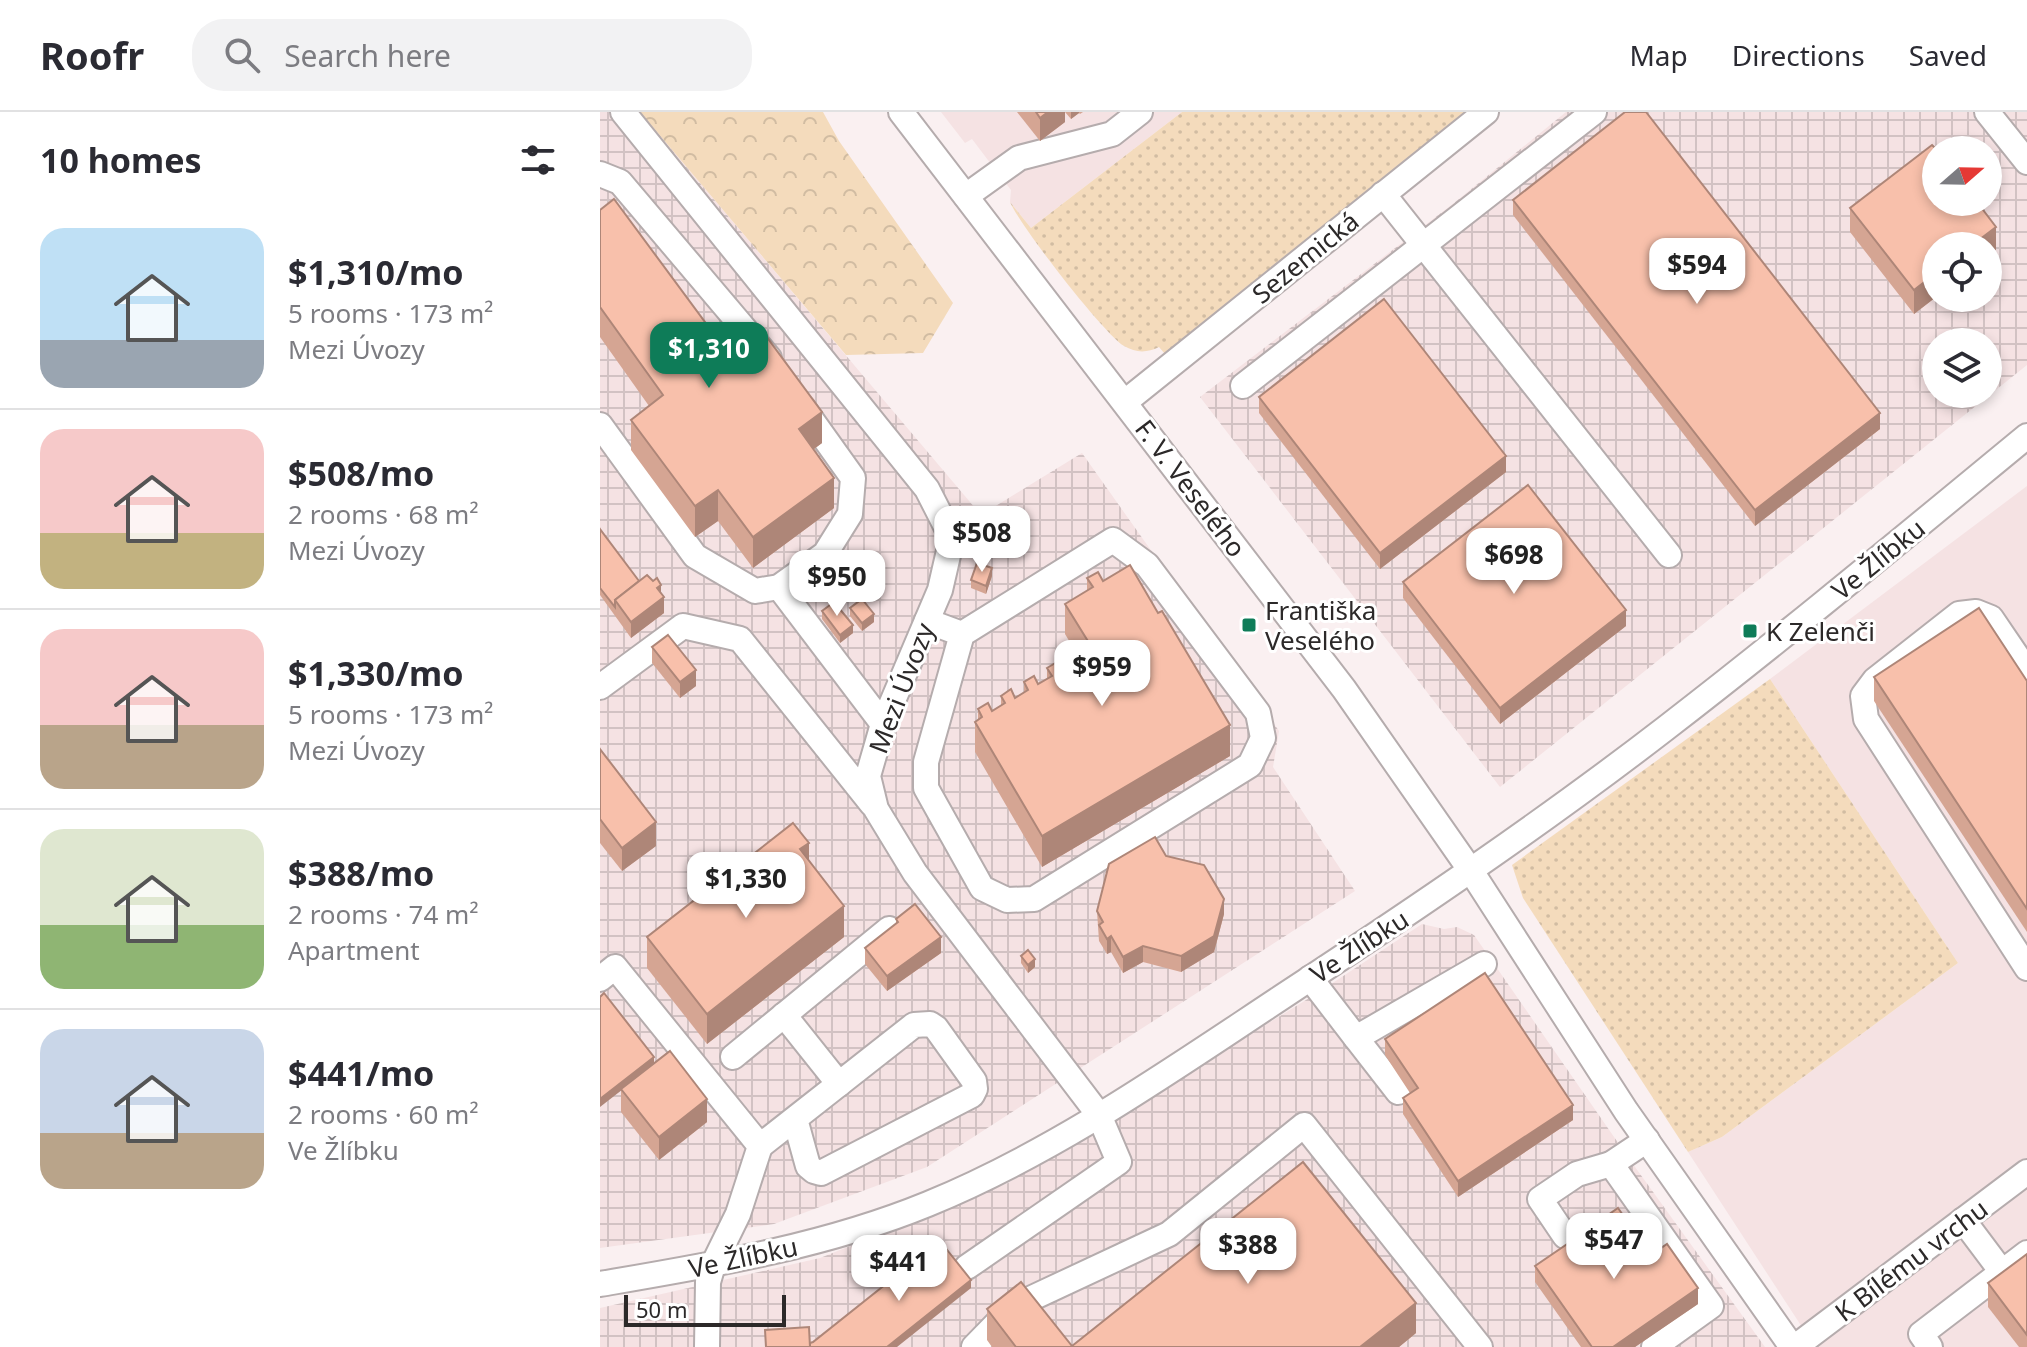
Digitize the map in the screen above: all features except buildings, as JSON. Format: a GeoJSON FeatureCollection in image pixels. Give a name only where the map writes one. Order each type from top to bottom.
{"type":"FeatureCollection","features":[{"type":"Feature","properties":{"kind":"street","name":"Mezi Úvozy"},"geometry":{"type":"LineString","coordinates":[[623,112],[927,489],[952,538],[940,590],[883,724],[868,776],[876,809],[915,873],[1099,1115],[1119,1162],[967,1267]]}},
{"type":"Feature","properties":{"kind":"street","name":"F. V. Veselého"},"geometry":{"type":"LineString","coordinates":[[901,112],[1344,689],[1471,871]]}},
{"type":"Feature","properties":{"kind":"street"},"geometry":{"type":"LineString","coordinates":[[966,196],[1019,158],[1112,134],[1140,112]]}},
{"type":"Feature","properties":{"kind":"street","name":"Sezemická"},"geometry":{"type":"LineString","coordinates":[[1125,402],[1486,112]]}},
{"type":"Feature","properties":{"kind":"street"},"geometry":{"type":"LineString","coordinates":[[1243,386],[1594,112]]}},
{"type":"Feature","properties":{"kind":"street"},"geometry":{"type":"LineString","coordinates":[[1987,112],[2027,162]]}},
{"type":"Feature","properties":{"kind":"street"},"geometry":{"type":"LineString","coordinates":[[600,174],[620,182],[764,351],[853,478],[850,514],[825,554],[779,587],[755,591],[695,556],[600,425]]}},
{"type":"Feature","properties":{"kind":"street"},"geometry":{"type":"LineString","coordinates":[[1383,194],[1669,555]]}},
{"type":"Feature","properties":{"kind":"street","name":"Ve Žlíbku"},"geometry":{"type":"LineString","coordinates":[[600,1284],[713,1265],[843,1235],[929,1203],[1001,1169],[1099,1115],[1471,871],[1677,719],[2027,436]]}},
{"type":"Feature","properties":{"kind":"street"},"geometry":{"type":"LineString","coordinates":[[1113,540],[1147,565],[1258,713],[1263,738],[1250,765],[1034,899],[1007,900],[982,888],[926,788],[926,762],[962,634],[1113,540]]}},
{"type":"Feature","properties":{"kind":"street"},"geometry":{"type":"LineString","coordinates":[[779,587],[883,724]]}},
{"type":"Feature","properties":{"kind":"street"},"geometry":{"type":"LineString","coordinates":[[2027,671],[1991,618],[1976,612],[1959,614],[1875,680],[1863,696],[1866,719],[2027,968]]}},
{"type":"Feature","properties":{"kind":"street"},"geometry":{"type":"LineString","coordinates":[[927,621],[962,634]]}},
{"type":"Feature","properties":{"kind":"street"},"geometry":{"type":"LineString","coordinates":[[600,687],[683,626],[740,639],[876,809]]}},
{"type":"Feature","properties":{"kind":"street"},"geometry":{"type":"LineString","coordinates":[[1471,871],[1647,1140],[1793,1347]]}},
{"type":"Feature","properties":{"kind":"street"},"geometry":{"type":"LineString","coordinates":[[733,1057],[904,918]]}},
{"type":"Feature","properties":{"kind":"street"},"geometry":{"type":"LineString","coordinates":[[1356,1038],[1484,964]]}},
{"type":"Feature","properties":{"kind":"street"},"geometry":{"type":"LineString","coordinates":[[600,979],[615,967],[760,1146]]}},
{"type":"Feature","properties":{"kind":"street"},"geometry":{"type":"LineString","coordinates":[[1310,978],[1398,1092]]}},
{"type":"Feature","properties":{"kind":"street"},"geometry":{"type":"LineString","coordinates":[[784,1015],[839,1084]]}},
{"type":"Feature","properties":{"kind":"street"},"geometry":{"type":"LineString","coordinates":[[707,1347],[708,1282],[738,1214],[760,1146],[914,1025],[922,1023],[936,1028],[971,1074],[975,1089],[972,1095],[821,1173],[808,1166],[795,1119]]}},
{"type":"Feature","properties":{"kind":"street"},"geometry":{"type":"LineString","coordinates":[[974,1347],[1013,1307],[1169,1234],[1304,1125],[1480,1347]]}},
{"type":"Feature","properties":{"kind":"street"},"geometry":{"type":"LineString","coordinates":[[1565,1236],[1540,1199],[1577,1174],[1611,1164],[1647,1140]]}},
{"type":"Feature","properties":{"kind":"street"},"geometry":{"type":"LineString","coordinates":[[1611,1164],[1711,1306],[1654,1347]]}},
{"type":"Feature","properties":{"kind":"street","name":"K Bílému vrchu"},"geometry":{"type":"LineString","coordinates":[[1793,1347],[2027,1172]]}},
{"type":"Feature","properties":{"kind":"street"},"geometry":{"type":"LineString","coordinates":[[1963,1220],[2002,1272]]}},
{"type":"Feature","properties":{"kind":"street"},"geometry":{"type":"LineString","coordinates":[[1930,1347],[1921,1334],[2027,1253]]}},
{"type":"Feature","properties":{"kind":"shaded area"},"geometry":{"type":"Polygon","coordinates":[[[600,112],[640,112],[981,515],[1082,453],[1279,731],[1273,767],[1355,891],[927,1167],[774,1224],[600,1248],[600,112]]]}},
{"type":"Feature","properties":{"kind":"shaded area"},"geometry":{"type":"Polygon","coordinates":[[[941,112],[1182,112],[1031,228],[1010,202],[1011,190],[972,139],[965,143],[941,112]]]}},
{"type":"Feature","properties":{"kind":"shaded area"},"geometry":{"type":"Polygon","coordinates":[[[1566,112],[2027,112],[2027,365],[2002,385],[2002,328],[1922,328],[1922,408],[1973,408],[1500,787],[1200,397],[1454,203],[1566,112]]]}},
{"type":"Feature","properties":{"kind":"shaded area"},"geometry":{"type":"Polygon","coordinates":[[[2027,486],[2027,1347],[1815,1347],[1688,1152],[1722,1137],[1958,963],[1770,679],[2027,486]]]}},
{"type":"Feature","properties":{"kind":"shaded area"},"geometry":{"type":"Polygon","coordinates":[[[1422,924],[1444,929],[1457,927],[1474,935],[1765,1347],[600,1347],[600,1308],[820,1258],[1008,1183],[1319,992],[1422,924]]]}},
{"type":"Feature","properties":{"kind":"green space"},"geometry":{"type":"Polygon","coordinates":[[[640,112],[823,112],[839,141],[953,303],[923,353],[846,355],[640,112]]]}},
{"type":"Feature","properties":{"kind":"green space"},"geometry":{"type":"Polygon","coordinates":[[[1182,112],[1466,112],[1165,354],[1159,347],[1137,351],[1124,346],[1114,337],[1082,301],[1029,233],[1010,202],[1031,228],[1182,112]]]}},
{"type":"Feature","properties":{"kind":"green space"},"geometry":{"type":"Polygon","coordinates":[[[1770,679],[1958,963],[1722,1137],[1688,1152],[1523,898],[1512,865],[1770,679]]]}},
{"type":"Feature","properties":{"kind":"place","name":"Františka Veselého"},"geometry":{"type":"Point","coordinates":[1249,625]}},
{"type":"Feature","properties":{"kind":"place","name":"K Zelenči"},"geometry":{"type":"Point","coordinates":[1750,631]}}]}
